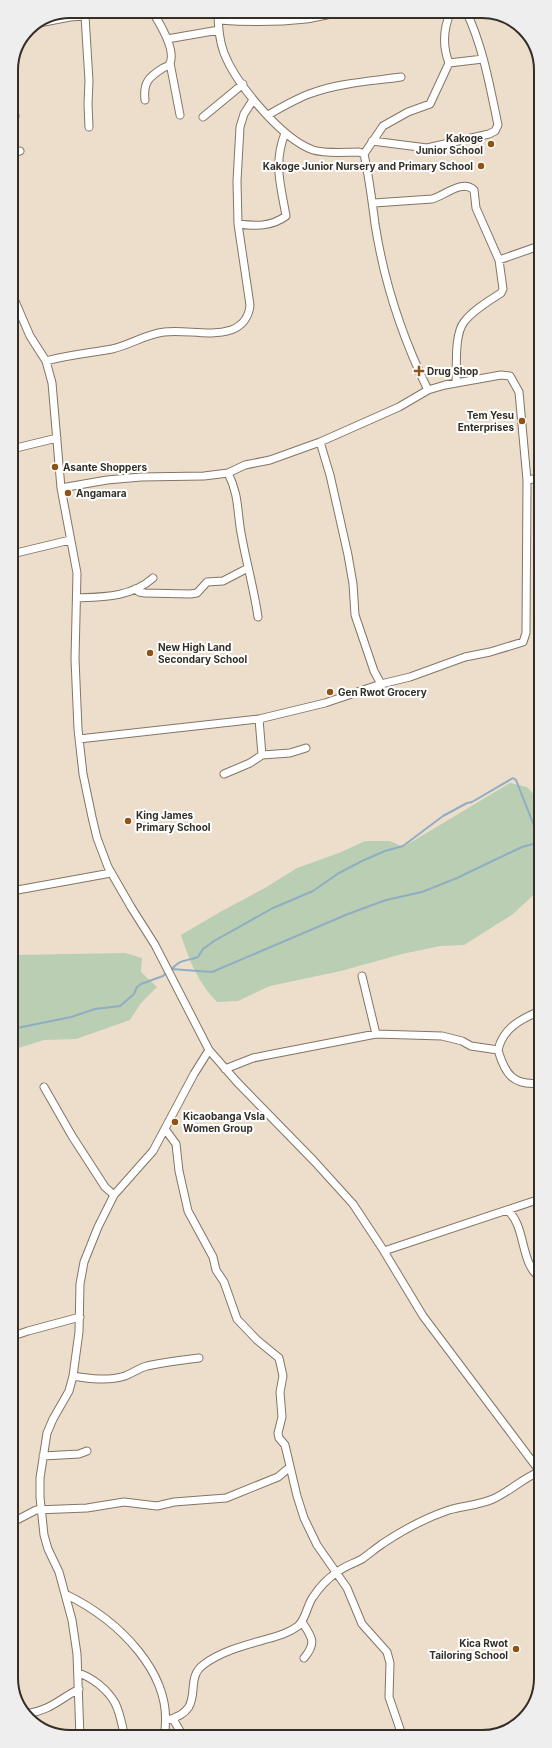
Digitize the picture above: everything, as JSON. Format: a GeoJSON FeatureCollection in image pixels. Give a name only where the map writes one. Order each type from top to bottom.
{"type":"FeatureCollection","features":[{"type":"Feature","properties":{"kind":"street"},"geometry":{"type":"LineString","coordinates":[[86,18],[89,82],[89,127]]}},
{"type":"Feature","properties":{"kind":"street"},"geometry":{"type":"LineString","coordinates":[[156,18],[167,39],[171,55],[170,63],[180,115]]}},
{"type":"Feature","properties":{"kind":"street"},"geometry":{"type":"LineString","coordinates":[[309,18],[284,21],[218,20],[225,56],[253,100],[285,133],[315,150],[359,152],[364,154]]}},
{"type":"Feature","properties":{"kind":"street"},"geometry":{"type":"LineString","coordinates":[[428,390],[410,352],[396,314],[375,223],[374,203],[364,154],[382,126],[408,112],[430,104],[449,63],[445,52],[443,38],[448,18]]}},
{"type":"Feature","properties":{"kind":"street"},"geometry":{"type":"LineString","coordinates":[[372,141],[427,148],[489,134],[495,131],[498,125],[483,59],[470,18]]}},
{"type":"Feature","properties":{"kind":"street"},"geometry":{"type":"LineString","coordinates":[[167,39],[219,30]]}},
{"type":"Feature","properties":{"kind":"street"},"geometry":{"type":"LineString","coordinates":[[449,63],[483,59]]}},
{"type":"Feature","properties":{"kind":"street"},"geometry":{"type":"LineString","coordinates":[[145,100],[145,84],[152,76],[170,63]]}},
{"type":"Feature","properties":{"kind":"street"},"geometry":{"type":"LineString","coordinates":[[268,115],[313,92],[358,83],[401,77]]}},
{"type":"Feature","properties":{"kind":"street"},"geometry":{"type":"LineString","coordinates":[[203,117],[243,84]]}},
{"type":"Feature","properties":{"kind":"street"},"geometry":{"type":"LineString","coordinates":[[46,361],[85,352],[112,349],[163,332],[220,332],[231,330],[241,324],[246,318],[250,305],[238,224],[237,181],[240,127],[244,114],[253,100]]}},
{"type":"Feature","properties":{"kind":"street"},"geometry":{"type":"LineString","coordinates":[[238,224],[259,226],[269,224],[286,216],[278,173],[281,144],[285,133]]}},
{"type":"Feature","properties":{"kind":"street"},"geometry":{"type":"LineString","coordinates":[[374,203],[432,199],[439,197],[454,188],[471,187],[474,190],[476,208],[499,260],[503,283],[501,293],[471,315],[461,327],[458,338],[456,383]]}},
{"type":"Feature","properties":{"kind":"street"},"geometry":{"type":"LineString","coordinates":[[499,260],[534,248]]}},
{"type":"Feature","properties":{"kind":"street"},"geometry":{"type":"LineString","coordinates":[[18,308],[30,336],[46,361],[52,382],[61,488],[77,573],[76,702],[83,774],[97,838],[111,873],[155,945],[209,1050],[353,1204],[384,1251],[423,1316],[534,1465]]}},
{"type":"Feature","properties":{"kind":"street"},"geometry":{"type":"LineString","coordinates":[[61,488],[121,479],[228,474],[245,465],[270,460],[320,442],[399,407],[428,390],[456,383],[501,375],[510,376],[519,392],[527,480],[526,633],[523,642],[490,652],[465,657],[410,677],[381,684],[325,703],[259,719],[79,739]]}},
{"type":"Feature","properties":{"kind":"street"},"geometry":{"type":"LineString","coordinates":[[18,448],[57,438]]}},
{"type":"Feature","properties":{"kind":"street"},"geometry":{"type":"LineString","coordinates":[[320,442],[330,475],[348,555],[353,584],[355,615],[374,671],[381,684]]}},
{"type":"Feature","properties":{"kind":"street"},"geometry":{"type":"LineString","coordinates":[[228,474],[235,488],[248,568],[254,591],[258,617]]}},
{"type":"Feature","properties":{"kind":"street"},"geometry":{"type":"LineString","coordinates":[[527,480],[534,479]]}},
{"type":"Feature","properties":{"kind":"street"},"geometry":{"type":"LineString","coordinates":[[18,553],[70,540]]}},
{"type":"Feature","properties":{"kind":"street"},"geometry":{"type":"LineString","coordinates":[[135,589],[139,592],[145,593],[197,593],[207,582],[223,581],[248,568]]}},
{"type":"Feature","properties":{"kind":"street"},"geometry":{"type":"LineString","coordinates":[[77,598],[126,594],[148,584],[154,578]]}},
{"type":"Feature","properties":{"kind":"street"},"geometry":{"type":"LineString","coordinates":[[259,719],[262,755]]}},
{"type":"Feature","properties":{"kind":"street"},"geometry":{"type":"LineString","coordinates":[[224,774],[250,763],[262,755],[290,753],[306,748]]}},
{"type":"Feature","properties":{"kind":"street"},"geometry":{"type":"LineString","coordinates":[[18,890],[111,873]]}},
{"type":"Feature","properties":{"kind":"street"},"geometry":{"type":"LineString","coordinates":[[362,976],[376,1034]]}},
{"type":"Feature","properties":{"kind":"street"},"geometry":{"type":"LineString","coordinates":[[534,1014],[510,1027],[501,1040],[498,1050],[511,1077],[518,1082],[534,1083]]}},
{"type":"Feature","properties":{"kind":"street"},"geometry":{"type":"LineString","coordinates":[[226,1069],[253,1058],[376,1034],[442,1036],[462,1041],[471,1046],[498,1050]]}},
{"type":"Feature","properties":{"kind":"street"},"geometry":{"type":"LineString","coordinates":[[80,1730],[76,1642],[59,1572],[48,1549],[42,1510],[40,1478],[47,1433],[69,1391],[73,1376],[77,1358],[80,1317],[80,1284],[84,1262],[98,1226],[114,1195],[153,1151],[194,1074],[209,1050]]}},
{"type":"Feature","properties":{"kind":"street"},"geometry":{"type":"LineString","coordinates":[[44,1087],[72,1136],[105,1187],[114,1195]]}},
{"type":"Feature","properties":{"kind":"street"},"geometry":{"type":"LineString","coordinates":[[165,1129],[176,1144],[179,1171],[188,1212],[213,1257],[216,1270],[224,1282],[237,1319],[257,1340],[280,1358],[283,1366],[280,1392],[282,1417],[278,1433],[279,1438],[285,1446],[296,1496],[304,1518],[317,1545],[352,1599],[362,1624],[387,1652],[390,1663],[389,1697],[400,1730]]}},
{"type":"Feature","properties":{"kind":"street"},"geometry":{"type":"LineString","coordinates":[[384,1251],[534,1202]]}},
{"type":"Feature","properties":{"kind":"street"},"geometry":{"type":"LineString","coordinates":[[508,1211],[515,1220],[529,1263],[534,1271]]}},
{"type":"Feature","properties":{"kind":"street"},"geometry":{"type":"LineString","coordinates":[[18,1334],[80,1317]]}},
{"type":"Feature","properties":{"kind":"street"},"geometry":{"type":"LineString","coordinates":[[73,1376],[104,1379],[116,1378],[127,1375],[146,1366],[199,1358]]}},
{"type":"Feature","properties":{"kind":"street"},"geometry":{"type":"LineString","coordinates":[[43,1456],[79,1454],[88,1451]]}},
{"type":"Feature","properties":{"kind":"street"},"geometry":{"type":"LineString","coordinates":[[18,1519],[36,1510],[87,1508],[124,1502],[157,1506],[174,1502],[226,1498],[278,1477],[290,1467]]}},
{"type":"Feature","properties":{"kind":"street"},"geometry":{"type":"LineString","coordinates":[[166,1730],[170,1720],[182,1715],[189,1707],[196,1673],[203,1665],[227,1652],[292,1630],[302,1622],[313,1597],[326,1581],[343,1567],[354,1564],[393,1537],[420,1521],[450,1510],[492,1499],[534,1476]]}},
{"type":"Feature","properties":{"kind":"street"},"geometry":{"type":"LineString","coordinates":[[65,1594],[100,1614],[117,1629],[138,1652],[156,1676],[170,1720],[178,1730]]}},
{"type":"Feature","properties":{"kind":"street"},"geometry":{"type":"LineString","coordinates":[[302,1622],[310,1635],[312,1645],[312,1648],[304,1658]]}},
{"type":"Feature","properties":{"kind":"street"},"geometry":{"type":"LineString","coordinates":[[78,1673],[91,1678],[116,1704],[123,1730]]}},
{"type":"Feature","properties":{"kind":"street"},"geometry":{"type":"LineString","coordinates":[[32,1713],[57,1704],[79,1689]]}},
{"type":"Feature","properties":{"kind":"green space"},"geometry":{"type":"Polygon","coordinates":[[[510,783],[527,787],[534,795],[534,895],[513,914],[464,945],[440,946],[402,954],[341,971],[270,986],[238,1001],[217,1002],[204,987],[187,953],[181,935],[265,888],[297,868],[339,853],[365,841],[390,841],[403,847],[510,783]]]}},
{"type":"Feature","properties":{"kind":"green space"},"geometry":{"type":"Polygon","coordinates":[[[125,953],[142,958],[141,972],[157,987],[141,1003],[130,1020],[76,1039],[44,1040],[18,1048],[18,955],[125,953]]]}},
{"type":"Feature","properties":{"kind":"waterway"},"geometry":{"type":"LineString","coordinates":[[171,970],[174,966],[181,962],[198,957],[203,949],[214,941],[273,908],[313,891],[339,873],[362,861],[385,851],[403,846],[443,816],[467,803],[472,802],[513,778],[516,780],[534,826]]}},
{"type":"Feature","properties":{"kind":"waterway"},"geometry":{"type":"LineString","coordinates":[[171,969],[212,972],[348,914],[386,900],[422,892],[457,878],[522,847],[534,844]]}},
{"type":"Feature","properties":{"kind":"waterway"},"geometry":{"type":"LineString","coordinates":[[18,1028],[71,1017],[95,1009],[120,1006],[134,994],[137,987],[141,984],[163,976],[167,972]]}},
{"type":"Feature","properties":{"kind":"place","name":"Kakoge Junior School"},"geometry":{"type":"Point","coordinates":[491,144]}},
{"type":"Feature","properties":{"kind":"place","name":"Kakoge Junior Nursery and Primary School"},"geometry":{"type":"Point","coordinates":[481,166]}},
{"type":"Feature","properties":{"kind":"place","name":"Drug Shop"},"geometry":{"type":"Point","coordinates":[419,371]}},
{"type":"Feature","properties":{"kind":"place","name":"Tem Yesu Enterprises"},"geometry":{"type":"Point","coordinates":[522,421]}},
{"type":"Feature","properties":{"kind":"place","name":"Asante Shoppers"},"geometry":{"type":"Point","coordinates":[55,467]}},
{"type":"Feature","properties":{"kind":"place","name":"Angamara"},"geometry":{"type":"Point","coordinates":[68,493]}},
{"type":"Feature","properties":{"kind":"place","name":"New High Land Secondary School"},"geometry":{"type":"Point","coordinates":[150,653]}},
{"type":"Feature","properties":{"kind":"place","name":"Gen Rwot Grocery"},"geometry":{"type":"Point","coordinates":[330,692]}},
{"type":"Feature","properties":{"kind":"place","name":"King James Primary School"},"geometry":{"type":"Point","coordinates":[128,821]}},
{"type":"Feature","properties":{"kind":"place","name":"Kicaobanga Vsla Women Group"},"geometry":{"type":"Point","coordinates":[175,1122]}},
{"type":"Feature","properties":{"kind":"place","name":"Kica Rwot Tailoring School"},"geometry":{"type":"Point","coordinates":[516,1649]}}]}
